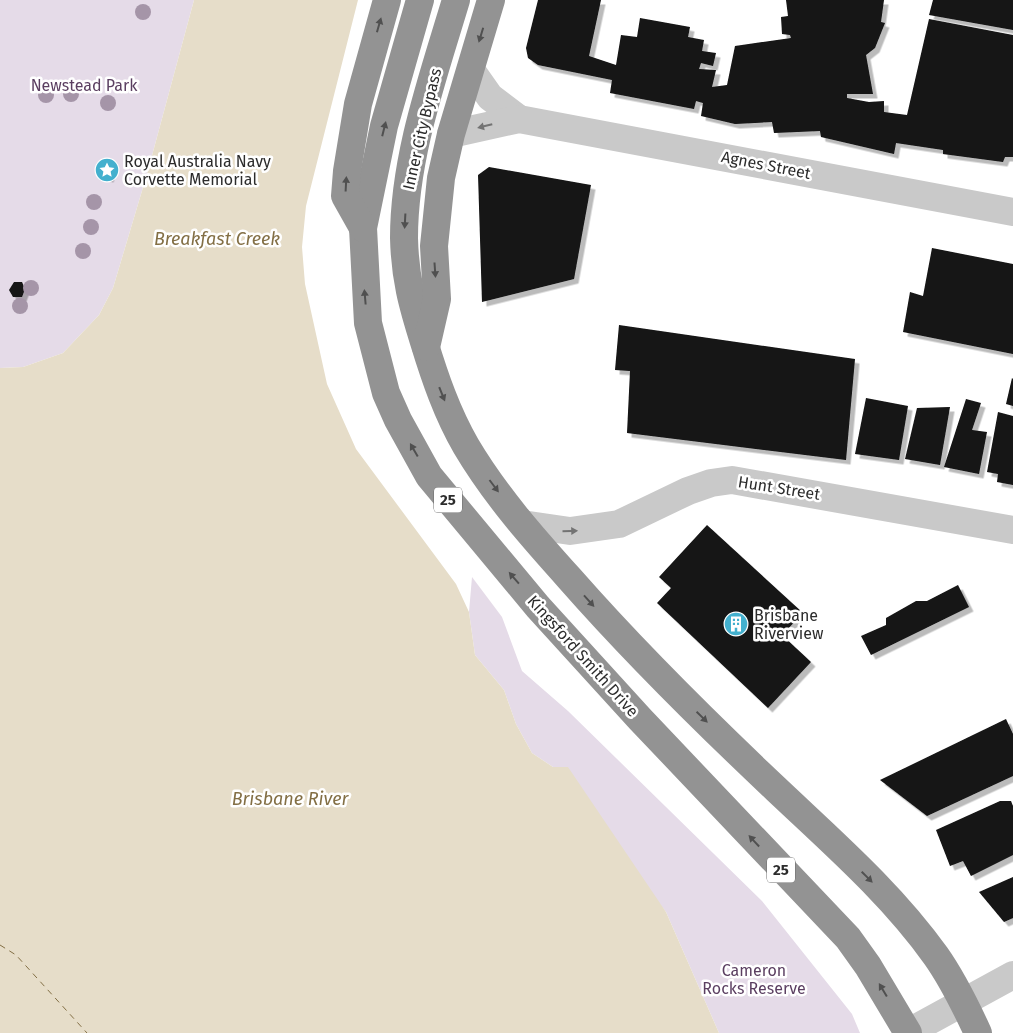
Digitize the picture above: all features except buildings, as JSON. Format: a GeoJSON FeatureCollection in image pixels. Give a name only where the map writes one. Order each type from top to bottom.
{"type":"FeatureCollection","features":[{"type":"Feature","properties":{"kind":"highway","name":"25"},"geometry":{"type":"LineString","coordinates":[[363,228],[345,196],[346,171],[358,104],[387,0]]}},
{"type":"Feature","properties":{"kind":"highway","name":"Inner City Bypass"},"geometry":{"type":"LineString","coordinates":[[363,228],[384,126],[420,0]]}},
{"type":"Feature","properties":{"kind":"highway","name":"Inner City Bypass"},"geometry":{"type":"LineString","coordinates":[[426,348],[408,287],[404,236],[407,195],[424,113],[456,0]]}},
{"type":"Feature","properties":{"kind":"highway"},"geometry":{"type":"LineString","coordinates":[[491,0],[451,134],[436,207],[434,260],[437,299],[426,348],[441,394],[467,447],[522,524],[585,597],[653,669],[894,903],[936,957],[963,1001],[978,1033]]}},
{"type":"Feature","properties":{"kind":"highway","name":"Kingsford Smith Drive"},"geometry":{"type":"LineString","coordinates":[[363,228],[365,292],[368,323],[375,354],[386,392],[398,420],[430,476],[538,607],[640,719],[848,938],[868,966],[908,1033]]}},
{"type":"Feature","properties":{"kind":"street","name":"Agnes Street"},"geometry":{"type":"LineString","coordinates":[[471,70],[490,97],[518,119]]}},
{"type":"Feature","properties":{"kind":"street","name":"Agnes Street"},"geometry":{"type":"LineString","coordinates":[[451,134],[518,119],[1013,212]]}},
{"type":"Feature","properties":{"kind":"street","name":"Hunt Street"},"geometry":{"type":"LineString","coordinates":[[522,524],[570,531],[619,524],[688,491],[711,483],[732,480],[1013,530]]}},
{"type":"Feature","properties":{"kind":"street"},"geometry":{"type":"LineString","coordinates":[[908,1033],[1013,975]]}},
{"type":"Feature","properties":{"kind":"green space","name":"Newstead Park"},"geometry":{"type":"Polygon","coordinates":[[[0,0],[194,0],[147,174],[113,288],[99,315],[63,353],[23,367],[0,368],[0,0]]]}},
{"type":"Feature","properties":{"kind":"green space","name":"Cameron Rocks Reserve"},"geometry":{"type":"Polygon","coordinates":[[[472,577],[502,617],[522,671],[568,711],[762,901],[852,1014],[860,1033],[719,1033],[666,912],[553,767],[532,753],[516,724],[504,690],[475,655],[469,612],[472,577]]]}},
{"type":"Feature","properties":{"kind":"water","name":"Brisbane River"},"geometry":{"type":"Polygon","coordinates":[[[194,0],[358,0],[306,206],[302,247],[305,284],[327,384],[356,449],[456,584],[469,612],[475,655],[504,690],[516,724],[532,753],[553,767],[568,767],[666,912],[719,1033],[0,1033],[0,368],[23,367],[63,353],[99,315],[113,288],[147,174],[194,0]]]}},
{"type":"Feature","properties":{"kind":"ferry route"},"geometry":{"type":"LineString","coordinates":[[0,945],[16,955],[87,1033]]}},
{"type":"Feature","properties":{"kind":"place","name":"Royal Australia Navy Corvette Memorial"},"geometry":{"type":"Point","coordinates":[107,170]}},
{"type":"Feature","properties":{"kind":"place","name":"Brisbane Riverview"},"geometry":{"type":"Point","coordinates":[736,624]}},
{"type":"Feature","properties":{"kind":"water label","name":"Breakfast Creek"},"geometry":{"type":"Point","coordinates":[217,239]}}]}
